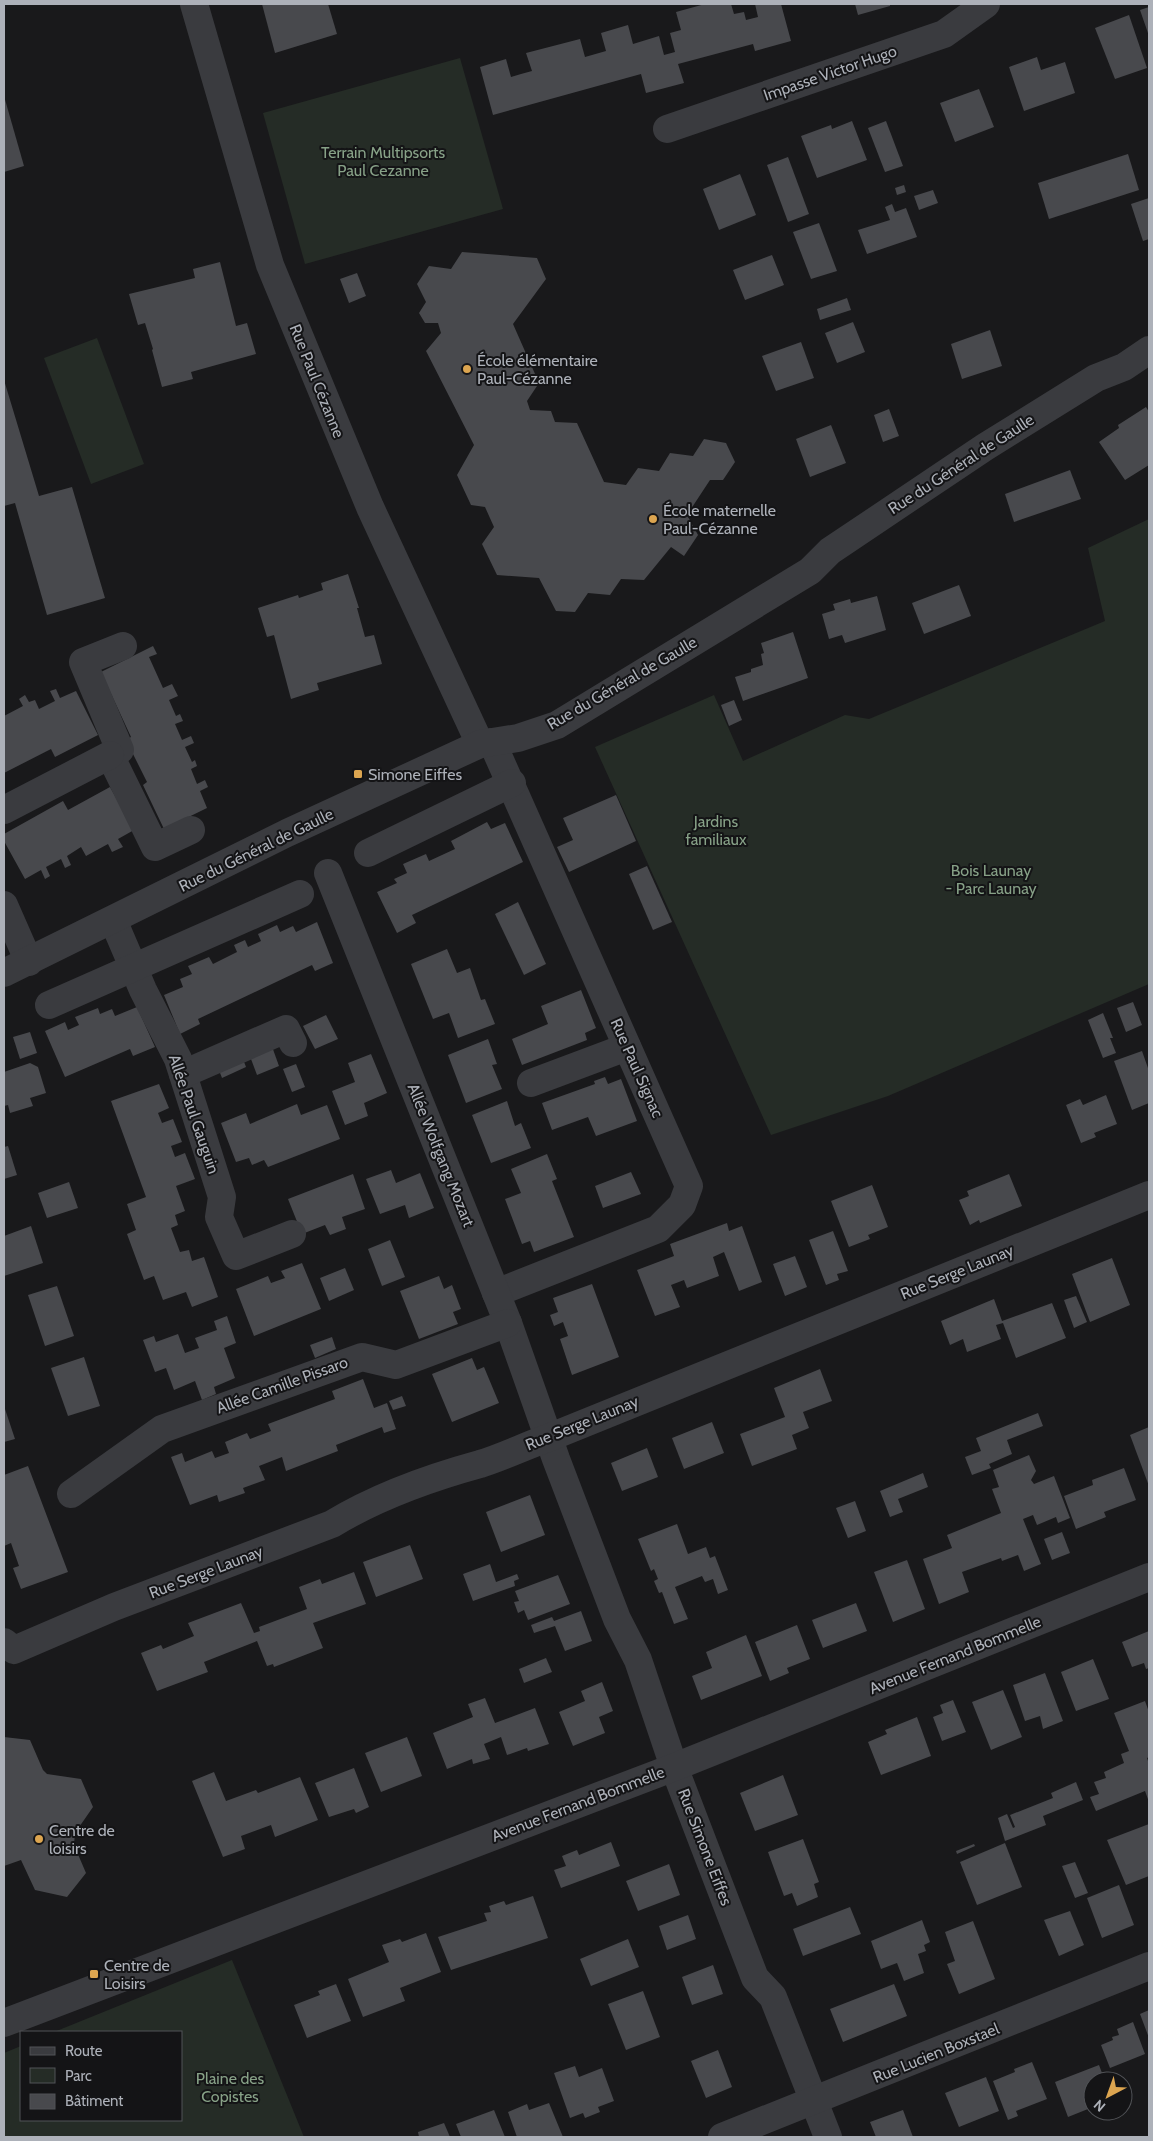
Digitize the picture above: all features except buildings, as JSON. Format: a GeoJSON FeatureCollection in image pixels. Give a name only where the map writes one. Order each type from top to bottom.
{"type":"FeatureCollection","features":[{"type":"Feature","properties":{"kind":"street","name":"Rue Paul Cézanne"},"geometry":{"type":"LineString","coordinates":[[194,4],[270,265],[370,507],[486,743]]}},
{"type":"Feature","properties":{"kind":"street","name":"Impasse Victor Hugo"},"geometry":{"type":"LineString","coordinates":[[667,129],[944,34],[986,4]]}},
{"type":"Feature","properties":{"kind":"street","name":"Rue du Général de Gaulle"},"geometry":{"type":"LineString","coordinates":[[4,973],[281,836],[486,743],[518,738],[557,725],[810,571],[830,551],[985,447],[1096,378],[1124,367],[1149,350]]}},
{"type":"Feature","properties":{"kind":"street"},"geometry":{"type":"LineString","coordinates":[[4,810],[120,750],[83,662],[123,646]]}},
{"type":"Feature","properties":{"kind":"street","name":"Rue Paul Signac"},"geometry":{"type":"LineString","coordinates":[[486,743],[512,783],[688,1186],[682,1205],[658,1229],[496,1293]]}},
{"type":"Feature","properties":{"kind":"street"},"geometry":{"type":"LineString","coordinates":[[110,755],[155,846],[191,830]]}},
{"type":"Feature","properties":{"kind":"street"},"geometry":{"type":"LineString","coordinates":[[368,853],[512,783]]}},
{"type":"Feature","properties":{"kind":"street","name":"Allée Wolfgang Mozart"},"geometry":{"type":"LineString","coordinates":[[328,873],[508,1323],[548,1438]]}},
{"type":"Feature","properties":{"kind":"street"},"geometry":{"type":"LineString","coordinates":[[49,1005],[300,894]]}},
{"type":"Feature","properties":{"kind":"street"},"geometry":{"type":"LineString","coordinates":[[4,905],[29,962]]}},
{"type":"Feature","properties":{"kind":"street","name":"Allée Paul Gauguin"},"geometry":{"type":"LineString","coordinates":[[113,920],[134,969],[178,1059],[222,1197],[220,1217],[236,1256],[292,1234]]}},
{"type":"Feature","properties":{"kind":"street"},"geometry":{"type":"LineString","coordinates":[[183,1074],[286,1029],[293,1044]]}},
{"type":"Feature","properties":{"kind":"street"},"geometry":{"type":"LineString","coordinates":[[531,1083],[627,1046]]}},
{"type":"Feature","properties":{"kind":"street","name":"Rue Serge Launay"},"geometry":{"type":"LineString","coordinates":[[9,1646],[332,1524],[359,1508],[452,1470],[482,1464],[548,1438],[1149,1194]]}},
{"type":"Feature","properties":{"kind":"street","name":"Allée Camille Pissaro"},"geometry":{"type":"LineString","coordinates":[[71,1494],[162,1429],[362,1357],[396,1365],[508,1323]]}},
{"type":"Feature","properties":{"kind":"street","name":"Rue Simone Eiffes"},"geometry":{"type":"LineString","coordinates":[[548,1438],[617,1619],[638,1660],[674,1767],[755,1978],[773,1997],[828,2137]]}},
{"type":"Feature","properties":{"kind":"street","name":"Avenue Fernand Bommelle"},"geometry":{"type":"LineString","coordinates":[[4,2023],[674,1767],[1149,1577]]}},
{"type":"Feature","properties":{"kind":"street","name":"Rue Lucien Boxstael"},"geometry":{"type":"LineString","coordinates":[[722,2137],[1149,1966]]}},
{"type":"Feature","properties":{"kind":"green space","name":"Terrain Multipsorts Paul Cezanne"},"geometry":{"type":"Polygon","coordinates":[[[460,58],[503,209],[305,264],[263,113],[460,58]]]}},
{"type":"Feature","properties":{"kind":"green space"},"geometry":{"type":"Polygon","coordinates":[[[97,338],[144,464],[91,484],[44,358],[97,338]]]}},
{"type":"Feature","properties":{"kind":"green space","name":"Bois Launay - Parc Launay"},"geometry":{"type":"Polygon","coordinates":[[[1149,519],[1149,984],[888,1096],[771,1135],[595,747],[714,695],[743,761],[845,715],[869,719],[1105,621],[1088,548],[1149,519]]]}},
{"type":"Feature","properties":{"kind":"green space","name":"Plaine des Copistes"},"geometry":{"type":"Polygon","coordinates":[[[232,1960],[304,2137],[4,2137],[4,2053],[20,2046],[20,2121],[182,2121],[182,2031],[56,2031],[232,1960]]]}},
{"type":"Feature","properties":{"kind":"place","name":"École élémentaire Paul-Cézanne"},"geometry":{"type":"Point","coordinates":[467,369]}},
{"type":"Feature","properties":{"kind":"place","name":"École maternelle Paul-Cézanne"},"geometry":{"type":"Point","coordinates":[653,519]}},
{"type":"Feature","properties":{"kind":"place","name":"Simone Eiffes"},"geometry":{"type":"Point","coordinates":[358,774]}},
{"type":"Feature","properties":{"kind":"place","name":"Centre de loisirs"},"geometry":{"type":"Point","coordinates":[39,1839]}},
{"type":"Feature","properties":{"kind":"place","name":"Centre de Loisirs"},"geometry":{"type":"Point","coordinates":[94,1974]}},
{"type":"Feature","properties":{"kind":"park label","name":"Jardins familiaux"},"geometry":{"type":"Point","coordinates":[716,830]}}]}
